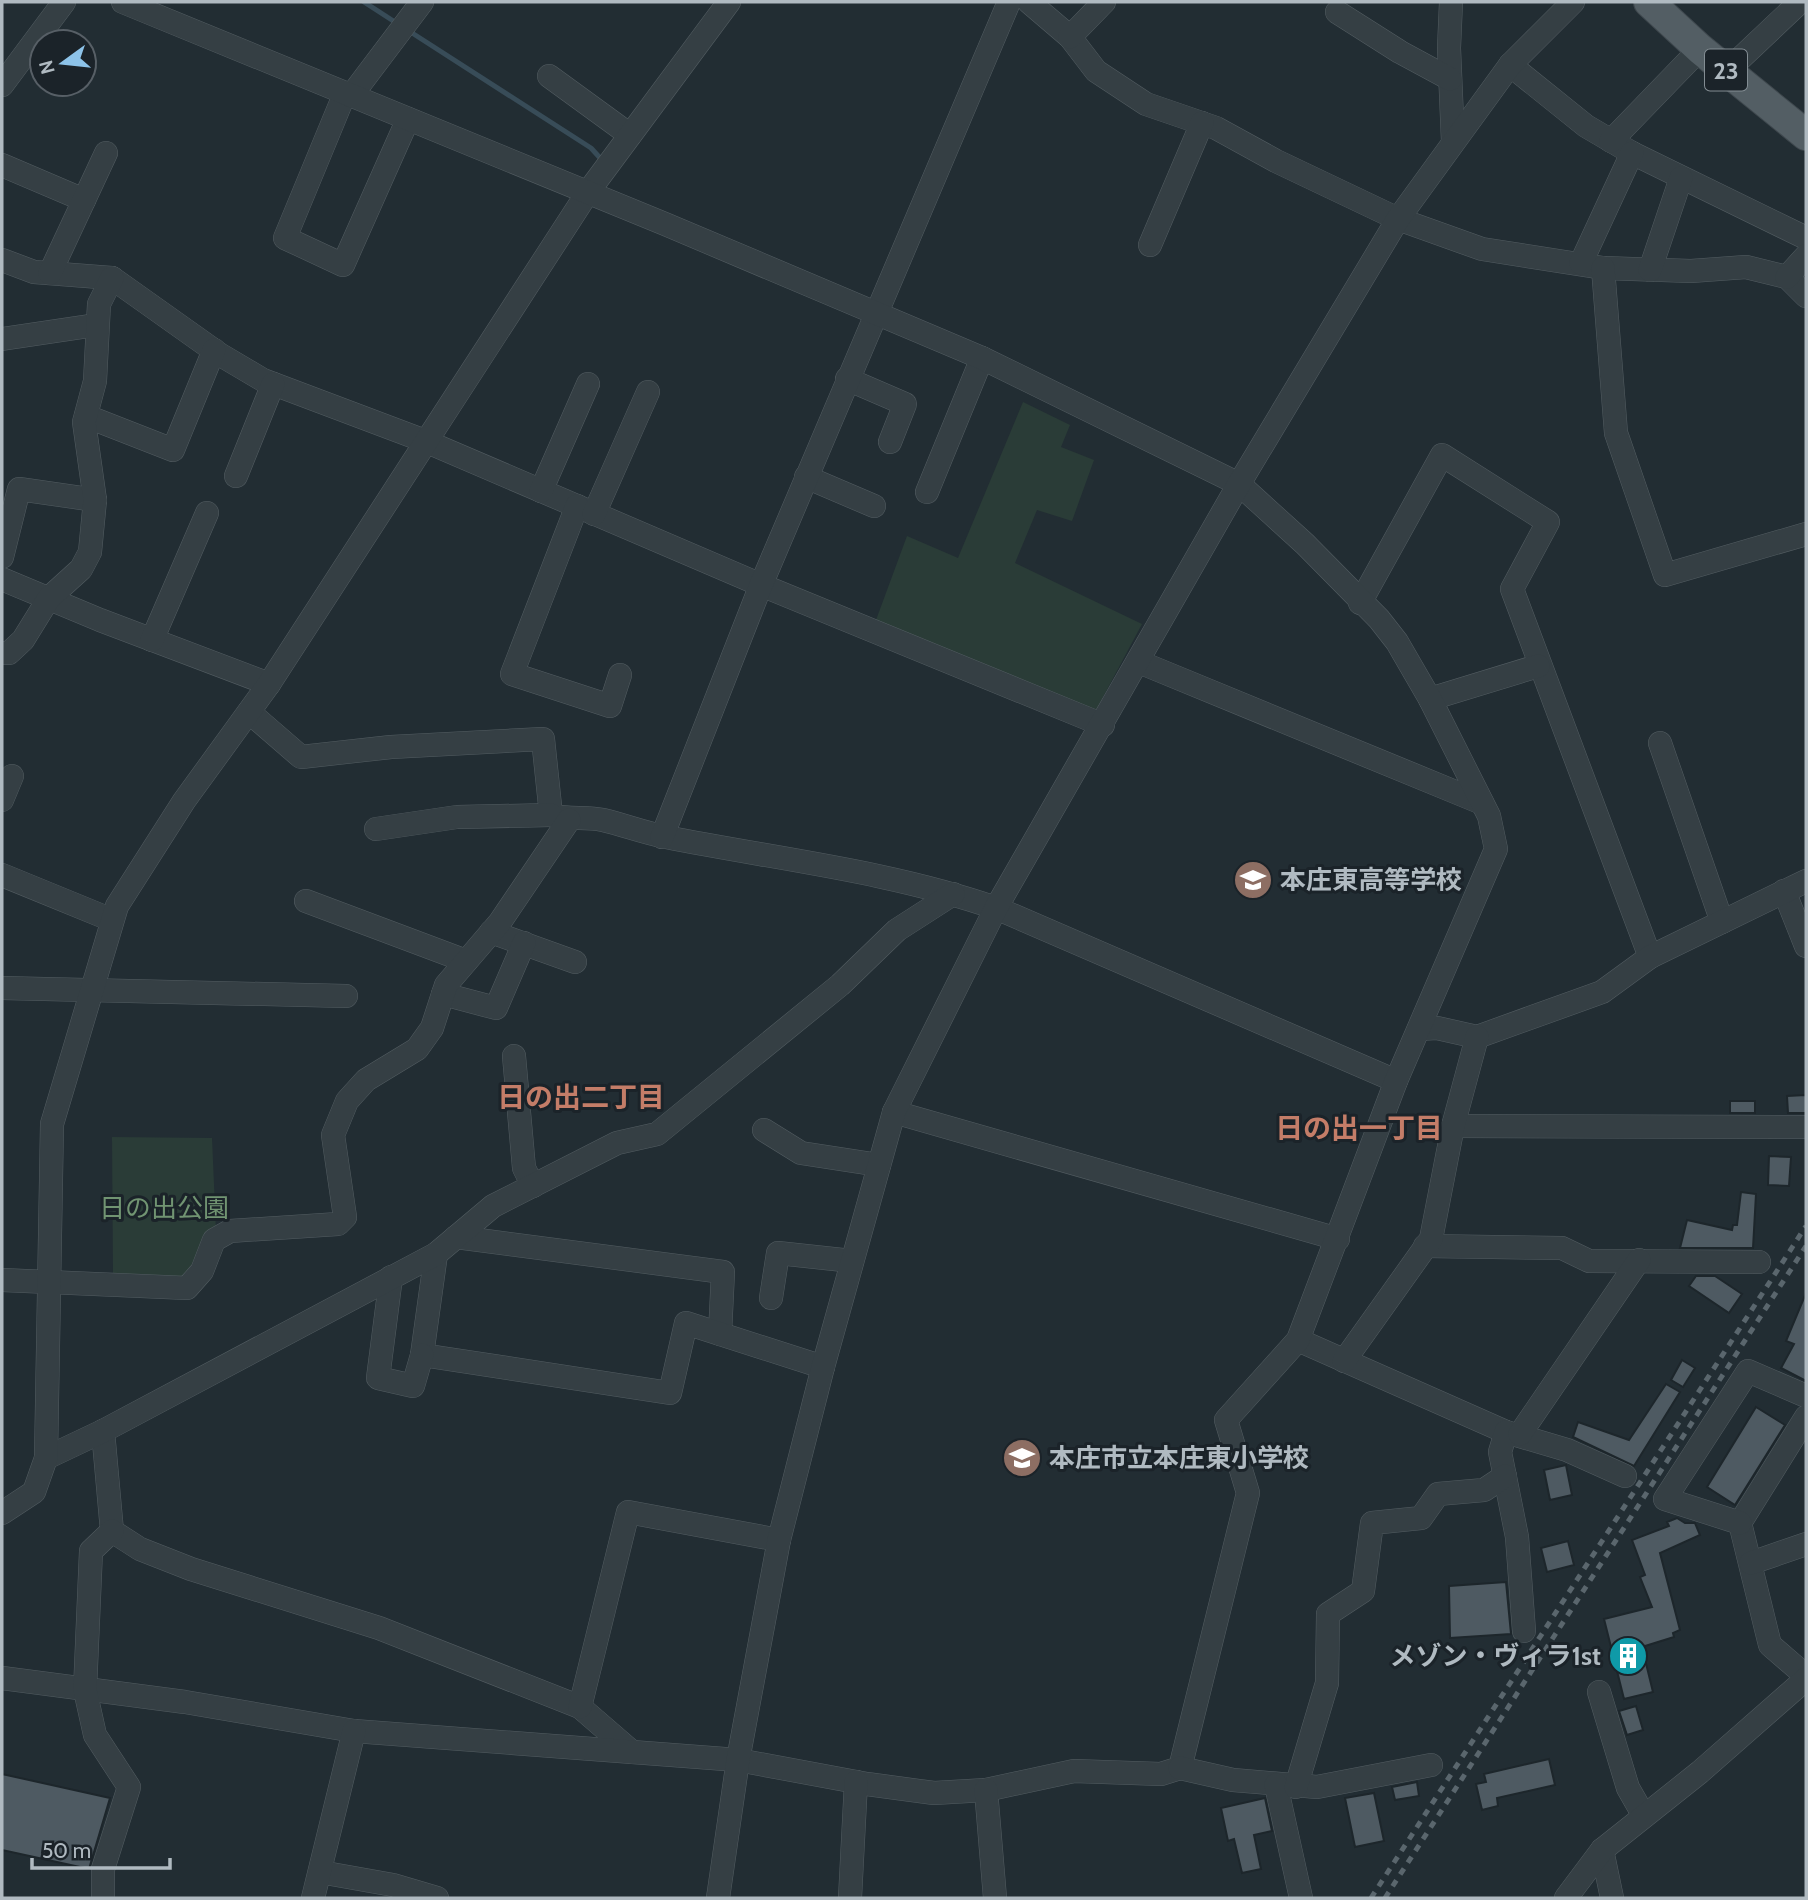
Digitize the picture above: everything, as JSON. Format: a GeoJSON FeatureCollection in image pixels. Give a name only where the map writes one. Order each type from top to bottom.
{"type":"FeatureCollection","features":[{"type":"Feature","properties":{"kind":"main road","name":"23"},"geometry":{"type":"LineString","coordinates":[[1649,2],[1700,49],[1806,135]]}},
{"type":"Feature","properties":{"kind":"street"},"geometry":{"type":"LineString","coordinates":[[2,85],[64,2]]}},
{"type":"Feature","properties":{"kind":"street"},"geometry":{"type":"LineString","coordinates":[[123,2],[588,192],[982,358],[1238,484],[1305,544],[1360,603],[1379,619],[1397,642],[1430,699],[1489,816],[1496,849],[1396,1081],[1298,1340],[1226,1420],[1248,1493],[1180,1768]]}},
{"type":"Feature","properties":{"kind":"street"},"geometry":{"type":"LineString","coordinates":[[408,119],[343,265],[285,239],[348,94],[422,2]]}},
{"type":"Feature","properties":{"kind":"street"},"geometry":{"type":"LineString","coordinates":[[2,1513],[34,1492],[46,1458],[47,1281],[52,1124],[117,906],[184,801],[269,684],[588,192],[729,2]]}},
{"type":"Feature","properties":{"kind":"street"},"geometry":{"type":"LineString","coordinates":[[662,836],[761,585],[1009,2]]}},
{"type":"Feature","properties":{"kind":"street"},"geometry":{"type":"LineString","coordinates":[[1029,2],[1070,37],[1096,71],[1146,104],[1202,123],[1398,219],[1482,249],[1592,266],[1650,270],[1746,267],[1787,277],[1806,296]]}},
{"type":"Feature","properties":{"kind":"street"},"geometry":{"type":"LineString","coordinates":[[1070,37],[1104,2]]}},
{"type":"Feature","properties":{"kind":"street"},"geometry":{"type":"LineString","coordinates":[[1451,2],[1453,142]]}},
{"type":"Feature","properties":{"kind":"street"},"geometry":{"type":"LineString","coordinates":[[717,1898],[738,1760],[779,1540],[823,1367],[894,1112],[996,908],[1139,662],[1238,484],[1398,219],[1510,65],[1573,2]]}},
{"type":"Feature","properties":{"kind":"street"},"geometry":{"type":"LineString","coordinates":[[1727,71],[1800,2]]}},
{"type":"Feature","properties":{"kind":"street"},"geometry":{"type":"LineString","coordinates":[[1337,12],[1450,79]]}},
{"type":"Feature","properties":{"kind":"street"},"geometry":{"type":"LineString","coordinates":[[1611,141],[1700,49]]}},
{"type":"Feature","properties":{"kind":"street"},"geometry":{"type":"LineString","coordinates":[[1510,65],[1586,126],[1611,141],[1806,238]]}},
{"type":"Feature","properties":{"kind":"street"},"geometry":{"type":"LineString","coordinates":[[549,76],[630,135]]}},
{"type":"Feature","properties":{"kind":"street"},"geometry":{"type":"LineString","coordinates":[[1150,245],[1202,123]]}},
{"type":"Feature","properties":{"kind":"street"},"geometry":{"type":"LineString","coordinates":[[50,273],[106,153]]}},
{"type":"Feature","properties":{"kind":"street"},"geometry":{"type":"LineString","coordinates":[[1632,153],[1592,266],[1616,433],[1665,575],[1806,534]]}},
{"type":"Feature","properties":{"kind":"street"},"geometry":{"type":"LineString","coordinates":[[2,165],[84,200]]}},
{"type":"Feature","properties":{"kind":"street"},"geometry":{"type":"LineString","coordinates":[[1650,270],[1681,178]]}},
{"type":"Feature","properties":{"kind":"street"},"geometry":{"type":"LineString","coordinates":[[1787,277],[1806,256]]}},
{"type":"Feature","properties":{"kind":"street"},"geometry":{"type":"LineString","coordinates":[[2,260],[34,272],[112,278],[214,351],[273,384],[425,441],[761,585],[1103,725]]}},
{"type":"Feature","properties":{"kind":"street"},"geometry":{"type":"LineString","coordinates":[[2,653],[9,653],[23,640],[49,598],[80,569],[90,552],[95,500],[91,465],[84,439],[86,416],[96,381],[96,325],[99,304],[112,278]]}},
{"type":"Feature","properties":{"kind":"street"},"geometry":{"type":"LineString","coordinates":[[2,339],[96,325]]}},
{"type":"Feature","properties":{"kind":"street"},"geometry":{"type":"LineString","coordinates":[[86,416],[173,450],[214,351]]}},
{"type":"Feature","properties":{"kind":"street"},"geometry":{"type":"LineString","coordinates":[[927,492],[982,358]]}},
{"type":"Feature","properties":{"kind":"street"},"geometry":{"type":"LineString","coordinates":[[847,379],[905,404],[890,442]]}},
{"type":"Feature","properties":{"kind":"street"},"geometry":{"type":"LineString","coordinates":[[541,491],[588,383]]}},
{"type":"Feature","properties":{"kind":"street"},"geometry":{"type":"LineString","coordinates":[[236,477],[273,384]]}},
{"type":"Feature","properties":{"kind":"street"},"geometry":{"type":"LineString","coordinates":[[620,675],[610,706],[512,674],[585,510],[648,392]]}},
{"type":"Feature","properties":{"kind":"street"},"geometry":{"type":"LineString","coordinates":[[1360,603],[1442,455],[1548,522],[1512,589],[1538,666],[1650,957]]}},
{"type":"Feature","properties":{"kind":"street"},"geometry":{"type":"LineString","coordinates":[[806,477],[874,506]]}},
{"type":"Feature","properties":{"kind":"street"},"geometry":{"type":"LineString","coordinates":[[2,556],[19,489],[95,500]]}},
{"type":"Feature","properties":{"kind":"street"},"geometry":{"type":"LineString","coordinates":[[152,640],[207,513]]}},
{"type":"Feature","properties":{"kind":"street"},"geometry":{"type":"LineString","coordinates":[[2,579],[269,684]]}},
{"type":"Feature","properties":{"kind":"street"},"geometry":{"type":"LineString","coordinates":[[1139,662],[1482,803]]}},
{"type":"Feature","properties":{"kind":"street"},"geometry":{"type":"LineString","coordinates":[[1430,699],[1538,666]]}},
{"type":"Feature","properties":{"kind":"street"},"geometry":{"type":"LineString","coordinates":[[2,1280],[187,1288],[202,1271],[214,1240],[230,1231],[338,1224],[345,1217],[333,1135],[347,1101],[366,1080],[417,1049],[432,1028],[446,985],[491,932],[560,818],[543,739],[391,747],[301,757],[249,712]]}},
{"type":"Feature","properties":{"kind":"street"},"geometry":{"type":"LineString","coordinates":[[1660,743],[1722,922]]}},
{"type":"Feature","properties":{"kind":"street"},"geometry":{"type":"LineString","coordinates":[[2,800],[12,776]]}},
{"type":"Feature","properties":{"kind":"street"},"geometry":{"type":"LineString","coordinates":[[376,829],[457,817],[600,819],[662,836],[895,878],[996,908],[1396,1081]]}},
{"type":"Feature","properties":{"kind":"street"},"geometry":{"type":"LineString","coordinates":[[2,875],[112,920]]}},
{"type":"Feature","properties":{"kind":"street"},"geometry":{"type":"LineString","coordinates":[[1419,1029],[1437,1028],[1477,1037],[1602,992],[1650,957],[1806,881]]}},
{"type":"Feature","properties":{"kind":"street"},"geometry":{"type":"LineString","coordinates":[[1784,891],[1806,946]]}},
{"type":"Feature","properties":{"kind":"street"},"geometry":{"type":"LineString","coordinates":[[46,1458],[103,1431],[436,1254],[493,1206],[617,1143],[657,1134],[839,985],[897,930],[953,894]]}},
{"type":"Feature","properties":{"kind":"street"},"geometry":{"type":"LineString","coordinates":[[306,901],[466,961]]}},
{"type":"Feature","properties":{"kind":"street"},"geometry":{"type":"LineString","coordinates":[[491,932],[575,961]]}},
{"type":"Feature","properties":{"kind":"street"},"geometry":{"type":"LineString","coordinates":[[443,994],[496,1008],[524,943]]}},
{"type":"Feature","properties":{"kind":"street"},"geometry":{"type":"LineString","coordinates":[[2,988],[346,996]]}},
{"type":"Feature","properties":{"kind":"street"},"geometry":{"type":"LineString","coordinates":[[1344,1361],[1430,1239],[1453,1126],[1477,1037]]}},
{"type":"Feature","properties":{"kind":"street"},"geometry":{"type":"LineString","coordinates":[[514,1056],[524,1168],[533,1186]]}},
{"type":"Feature","properties":{"kind":"street"},"geometry":{"type":"LineString","coordinates":[[894,1112],[1338,1239]]}},
{"type":"Feature","properties":{"kind":"street"},"geometry":{"type":"LineString","coordinates":[[1453,1126],[1806,1127]]}},
{"type":"Feature","properties":{"kind":"street"},"geometry":{"type":"LineString","coordinates":[[764,1130],[801,1153],[879,1165]]}},
{"type":"Feature","properties":{"kind":"street"},"geometry":{"type":"LineString","coordinates":[[457,1237],[723,1272],[720,1334]]}},
{"type":"Feature","properties":{"kind":"street"},"geometry":{"type":"LineString","coordinates":[[1425,1246],[1562,1248],[1589,1261],[1759,1262]]}},
{"type":"Feature","properties":{"kind":"street"},"geometry":{"type":"LineString","coordinates":[[771,1298],[778,1252],[852,1261]]}},
{"type":"Feature","properties":{"kind":"street"},"geometry":{"type":"LineString","coordinates":[[391,1278],[378,1378],[413,1386],[422,1355],[436,1254]]}},
{"type":"Feature","properties":{"kind":"street"},"geometry":{"type":"LineString","coordinates":[[1524,1631],[1517,1537],[1500,1452],[1639,1260]]}},
{"type":"Feature","properties":{"kind":"street"},"geometry":{"type":"LineString","coordinates":[[422,1355],[670,1393],[686,1323],[823,1367]]}},
{"type":"Feature","properties":{"kind":"street"},"geometry":{"type":"LineString","coordinates":[[1298,1340],[1513,1433],[1626,1476]]}},
{"type":"Feature","properties":{"kind":"street"},"geometry":{"type":"LineString","coordinates":[[1740,1523],[1665,1499],[1748,1371],[1806,1396]]}},
{"type":"Feature","properties":{"kind":"street"},"geometry":{"type":"LineString","coordinates":[[1566,1896],[1602,1850],[1806,1678],[1770,1645],[1740,1523],[1806,1417]]}},
{"type":"Feature","properties":{"kind":"street"},"geometry":{"type":"LineString","coordinates":[[103,1431],[112,1531]]}},
{"type":"Feature","properties":{"kind":"street"},"geometry":{"type":"LineString","coordinates":[[1301,1898],[1286,1786],[1327,1683],[1328,1614],[1363,1591],[1372,1523],[1421,1518],[1438,1494],[1484,1490],[1505,1476]]}},
{"type":"Feature","properties":{"kind":"street"},"geometry":{"type":"LineString","coordinates":[[580,1707],[628,1513],[779,1540]]}},
{"type":"Feature","properties":{"kind":"street"},"geometry":{"type":"LineString","coordinates":[[103,1898],[103,1868],[129,1787],[95,1735],[85,1690],[92,1551],[112,1531]]}},
{"type":"Feature","properties":{"kind":"street"},"geometry":{"type":"LineString","coordinates":[[112,1531],[140,1549],[191,1569],[379,1628],[580,1707],[632,1752]]}},
{"type":"Feature","properties":{"kind":"street"},"geometry":{"type":"LineString","coordinates":[[1751,1563],[1806,1544]]}},
{"type":"Feature","properties":{"kind":"street"},"geometry":{"type":"LineString","coordinates":[[2,1678],[185,1702],[354,1731],[738,1760],[856,1782],[934,1793],[986,1790],[1074,1771],[1161,1774],[1180,1768],[1233,1780],[1317,1787],[1431,1765]]}},
{"type":"Feature","properties":{"kind":"street"},"geometry":{"type":"LineString","coordinates":[[1599,1692],[1628,1788],[1644,1816]]}},
{"type":"Feature","properties":{"kind":"street"},"geometry":{"type":"LineString","coordinates":[[313,1898],[354,1731]]}},
{"type":"Feature","properties":{"kind":"street"},"geometry":{"type":"LineString","coordinates":[[850,1898],[856,1782]]}},
{"type":"Feature","properties":{"kind":"street"},"geometry":{"type":"LineString","coordinates":[[986,1790],[995,1898]]}},
{"type":"Feature","properties":{"kind":"street"},"geometry":{"type":"LineString","coordinates":[[1602,1850],[1612,1898]]}},
{"type":"Feature","properties":{"kind":"street"},"geometry":{"type":"LineString","coordinates":[[320,1872],[393,1885],[437,1898]]}},
{"type":"Feature","properties":{"kind":"green space"},"geometry":{"type":"Polygon","coordinates":[[[1023,402],[1070,425],[1061,447],[1094,460],[1072,521],[1037,510],[1015,563],[1142,624],[1095,712],[876,620],[907,536],[958,558],[1023,402]]]}},
{"type":"Feature","properties":{"kind":"green space","name":"日の出公園"},"geometry":{"type":"Polygon","coordinates":[[[112,1137],[212,1138],[216,1231],[186,1279],[113,1275],[112,1137]]]}},
{"type":"Feature","properties":{"kind":"building"},"geometry":{"type":"Polygon","coordinates":[[[1806,1095],[1806,1113],[1788,1113],[1787,1096],[1806,1095]]]}},
{"type":"Feature","properties":{"kind":"building"},"geometry":{"type":"Polygon","coordinates":[[[1730,1101],[1755,1101],[1755,1113],[1730,1113],[1730,1101]]]}},
{"type":"Feature","properties":{"kind":"building"},"geometry":{"type":"Polygon","coordinates":[[[1769,1156],[1791,1157],[1789,1186],[1768,1185],[1769,1156]]]}},
{"type":"Feature","properties":{"kind":"building"},"geometry":{"type":"Polygon","coordinates":[[[1741,1192],[1756,1194],[1753,1248],[1680,1248],[1687,1220],[1732,1230],[1733,1225],[1737,1225],[1741,1192]]]}},
{"type":"Feature","properties":{"kind":"building"},"geometry":{"type":"Polygon","coordinates":[[[1696,1276],[1715,1276],[1742,1294],[1729,1313],[1689,1286],[1696,1276]]]}},
{"type":"Feature","properties":{"kind":"building"},"geometry":{"type":"Polygon","coordinates":[[[1806,1293],[1806,1381],[1781,1368],[1794,1344],[1786,1341],[1806,1293]]]}},
{"type":"Feature","properties":{"kind":"building"},"geometry":{"type":"Polygon","coordinates":[[[1682,1360],[1695,1368],[1683,1387],[1671,1380],[1682,1360]]]}},
{"type":"Feature","properties":{"kind":"building"},"geometry":{"type":"Polygon","coordinates":[[[1666,1384],[1680,1392],[1634,1466],[1573,1437],[1578,1422],[1629,1440],[1666,1384]]]}},
{"type":"Feature","properties":{"kind":"building"},"geometry":{"type":"Polygon","coordinates":[[[1756,1407],[1785,1425],[1735,1505],[1707,1487],[1756,1407]]]}},
{"type":"Feature","properties":{"kind":"building"},"geometry":{"type":"Polygon","coordinates":[[[1566,1465],[1572,1495],[1550,1500],[1544,1470],[1566,1465]]]}},
{"type":"Feature","properties":{"kind":"building"},"geometry":{"type":"Polygon","coordinates":[[[1677,1518],[1685,1523],[1695,1523],[1700,1535],[1660,1553],[1680,1630],[1673,1633],[1674,1637],[1642,1647],[1653,1692],[1624,1699],[1604,1619],[1652,1607],[1640,1577],[1645,1575],[1632,1540],[1669,1526],[1667,1522],[1677,1518]]]}},
{"type":"Feature","properties":{"kind":"building"},"geometry":{"type":"Polygon","coordinates":[[[1568,1541],[1574,1565],[1547,1572],[1541,1548],[1568,1541]]]}},
{"type":"Feature","properties":{"kind":"building"},"geometry":{"type":"Polygon","coordinates":[[[1506,1582],[1511,1634],[1450,1638],[1449,1586],[1506,1582]]]}},
{"type":"Feature","properties":{"kind":"building"},"geometry":{"type":"Polygon","coordinates":[[[1636,1706],[1643,1730],[1627,1735],[1619,1711],[1636,1706]]]}},
{"type":"Feature","properties":{"kind":"building"},"geometry":{"type":"Polygon","coordinates":[[[1549,1759],[1555,1785],[1497,1798],[1498,1806],[1482,1810],[1476,1784],[1486,1782],[1484,1774],[1549,1759]]]}},
{"type":"Feature","properties":{"kind":"building"},"geometry":{"type":"Polygon","coordinates":[[[2,1774],[110,1798],[89,1869],[2,1850],[2,1774]]]}},
{"type":"Feature","properties":{"kind":"building"},"geometry":{"type":"Polygon","coordinates":[[[1417,1782],[1419,1796],[1395,1800],[1392,1787],[1417,1782]]]}},
{"type":"Feature","properties":{"kind":"building"},"geometry":{"type":"Polygon","coordinates":[[[1374,1793],[1384,1841],[1355,1847],[1345,1798],[1374,1793]]]}},
{"type":"Feature","properties":{"kind":"building"},"geometry":{"type":"Polygon","coordinates":[[[1265,1798],[1272,1831],[1254,1835],[1261,1869],[1242,1873],[1234,1839],[1228,1841],[1221,1808],[1265,1798]]]}},
{"type":"Feature","properties":{"kind":"waterway"},"geometry":{"type":"LineString","coordinates":[[364,2],[398,24]]}},
{"type":"Feature","properties":{"kind":"waterway"},"geometry":{"type":"LineString","coordinates":[[409,31],[591,148],[601,159]]}},
{"type":"Feature","properties":{"kind":"railway"},"geometry":{"type":"LineString","coordinates":[[1371,1898],[1806,1226]]}},
{"type":"Feature","properties":{"kind":"railway"},"geometry":{"type":"LineString","coordinates":[[1385,1898],[1806,1246]]}},
{"type":"Feature","properties":{"kind":"place","name":"本庄東高等学校"},"geometry":{"type":"Point","coordinates":[1253,880]}},
{"type":"Feature","properties":{"kind":"place","name":"本庄市立本庄東小学校"},"geometry":{"type":"Point","coordinates":[1022,1458]}},
{"type":"Feature","properties":{"kind":"place","name":"メゾン・ヴィラ1st"},"geometry":{"type":"Point","coordinates":[1628,1656]}},
{"type":"Feature","properties":{"kind":"district","name":"日の出二丁目"},"geometry":{"type":"Point","coordinates":[581,1097]}},
{"type":"Feature","properties":{"kind":"district","name":"日の出一丁目"},"geometry":{"type":"Point","coordinates":[1359,1128]}}]}
